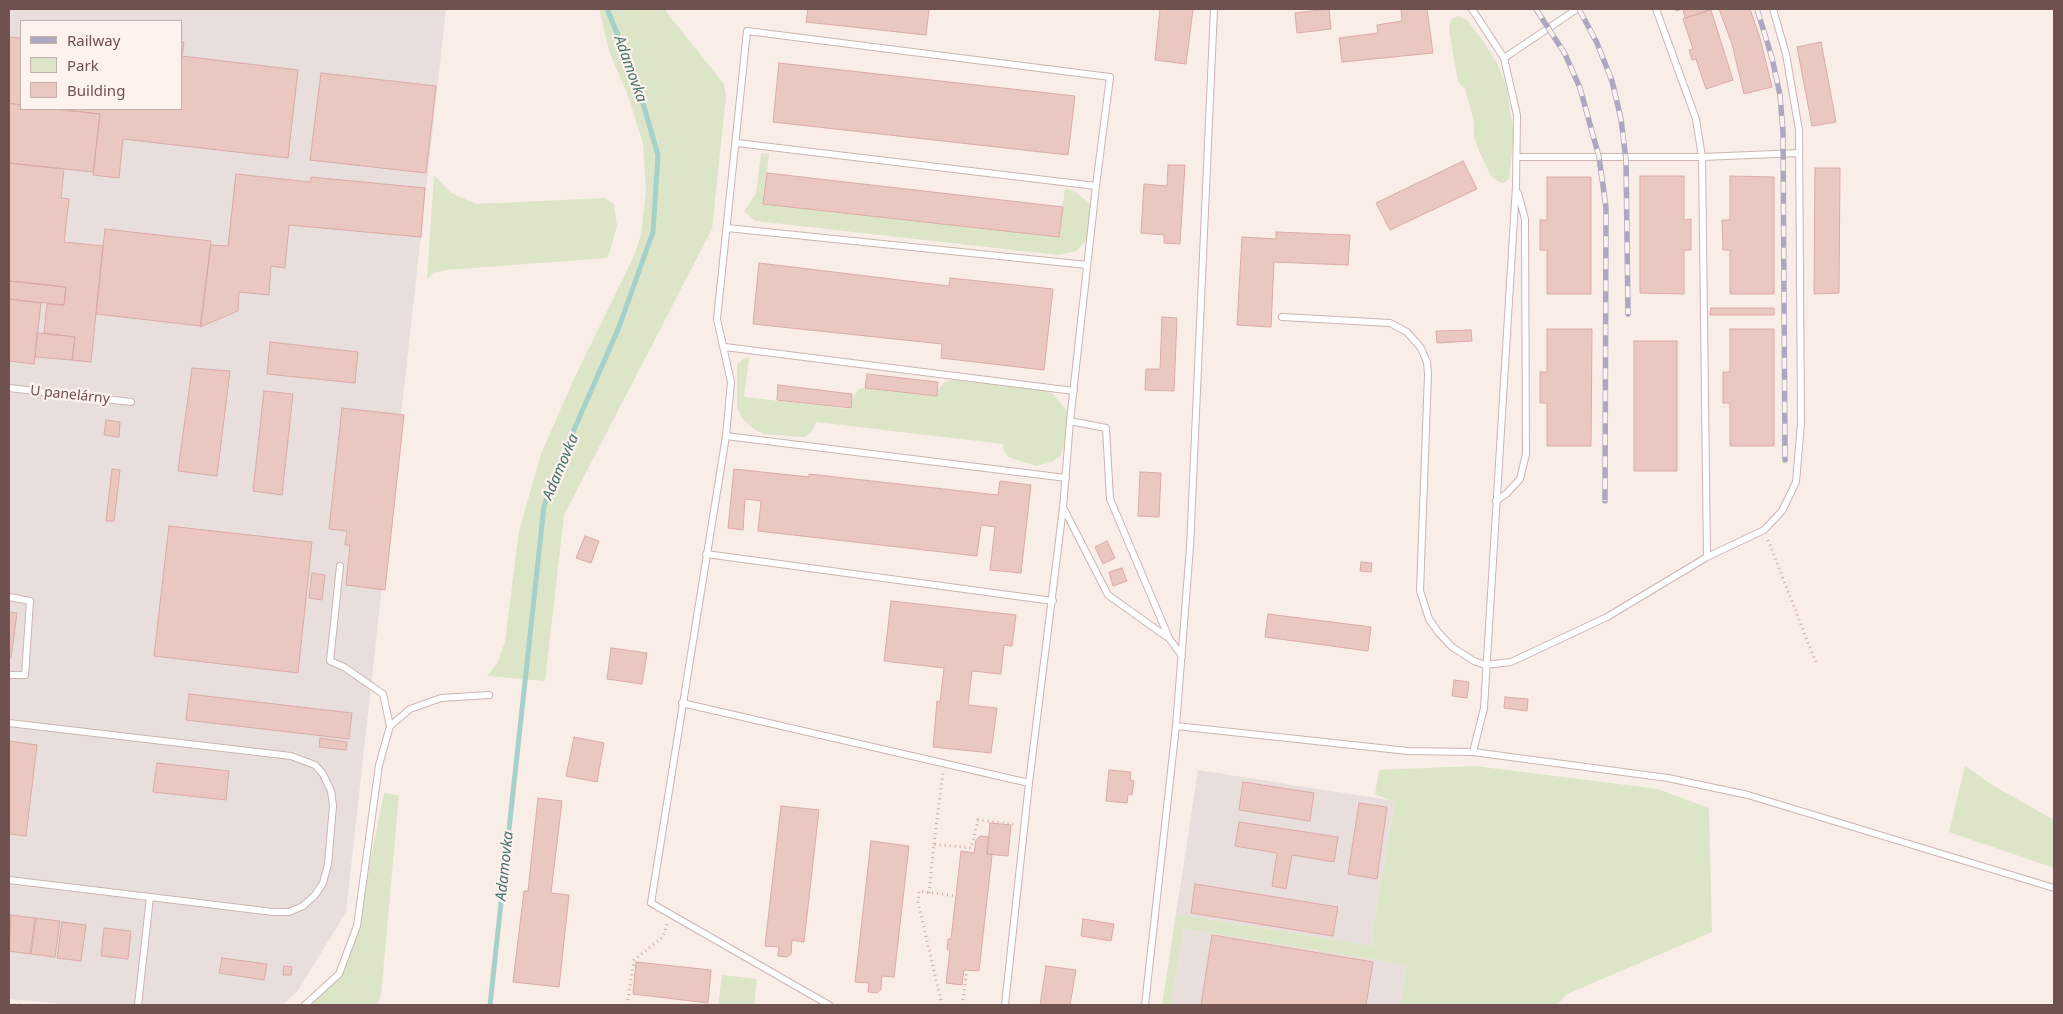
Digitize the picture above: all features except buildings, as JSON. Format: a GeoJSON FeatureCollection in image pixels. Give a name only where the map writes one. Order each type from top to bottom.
{"type":"FeatureCollection","features":[{"type":"Feature","properties":{"kind":"lane"},"geometry":{"type":"LineString","coordinates":[[1145,1005],[1176,726],[1191,537],[1214,9]]}},
{"type":"Feature","properties":{"kind":"lane"},"geometry":{"type":"LineString","coordinates":[[1472,9],[1504,58],[1517,115],[1516,186],[1485,665],[1484,708],[1472,752]]}},
{"type":"Feature","properties":{"kind":"lane"},"geometry":{"type":"LineString","coordinates":[[1504,58],[1577,9]]}},
{"type":"Feature","properties":{"kind":"lane"},"geometry":{"type":"LineString","coordinates":[[1656,9],[1696,118],[1702,157],[1706,557]]}},
{"type":"Feature","properties":{"kind":"lane"},"geometry":{"type":"LineString","coordinates":[[1282,317],[1390,323],[1407,332],[1421,348],[1427,362],[1428,374],[1419,580],[1422,603],[1438,632],[1452,647],[1474,661],[1485,665],[1512,662],[1607,617],[1706,557],[1764,530],[1782,511],[1790,497],[1796,482],[1799,463],[1801,286],[1799,130],[1786,54],[1773,9]]}},
{"type":"Feature","properties":{"kind":"lane"},"geometry":{"type":"LineString","coordinates":[[829,1005],[651,903],[726,436],[731,382],[716,319],[737,143],[747,31],[1110,77],[1070,421],[1053,601],[1024,825],[1005,1005]]}},
{"type":"Feature","properties":{"kind":"lane"},"geometry":{"type":"LineString","coordinates":[[737,143],[1096,186]]}},
{"type":"Feature","properties":{"kind":"lane"},"geometry":{"type":"LineString","coordinates":[[1517,157],[1702,157],[1799,153]]}},
{"type":"Feature","properties":{"kind":"lane"},"geometry":{"type":"LineString","coordinates":[[1496,501],[1520,480],[1526,454],[1525,219],[1516,186]]}},
{"type":"Feature","properties":{"kind":"lane"},"geometry":{"type":"LineString","coordinates":[[727,228],[1087,265]]}},
{"type":"Feature","properties":{"kind":"lane"},"geometry":{"type":"LineString","coordinates":[[724,347],[1074,391]]}},
{"type":"Feature","properties":{"kind":"lane","name":"U panelárny"},"geometry":{"type":"LineString","coordinates":[[9,388],[131,402]]}},
{"type":"Feature","properties":{"kind":"lane"},"geometry":{"type":"LineString","coordinates":[[1070,421],[1106,428],[1110,498],[1169,638],[1182,656]]}},
{"type":"Feature","properties":{"kind":"lane"},"geometry":{"type":"LineString","coordinates":[[726,436],[1066,478]]}},
{"type":"Feature","properties":{"kind":"lane"},"geometry":{"type":"LineString","coordinates":[[1063,508],[1108,595],[1169,638]]}},
{"type":"Feature","properties":{"kind":"lane"},"geometry":{"type":"LineString","coordinates":[[706,554],[1053,601]]}},
{"type":"Feature","properties":{"kind":"lane"},"geometry":{"type":"LineString","coordinates":[[305,1005],[339,974],[357,926],[380,765],[390,726],[383,694],[344,667],[330,661],[340,566]]}},
{"type":"Feature","properties":{"kind":"lane"},"geometry":{"type":"LineString","coordinates":[[9,597],[30,601],[25,675],[9,675]]}},
{"type":"Feature","properties":{"kind":"lane"},"geometry":{"type":"LineString","coordinates":[[390,726],[410,709],[441,698],[489,695]]}},
{"type":"Feature","properties":{"kind":"lane"},"geometry":{"type":"LineString","coordinates":[[682,703],[1029,783]]}},
{"type":"Feature","properties":{"kind":"lane"},"geometry":{"type":"LineString","coordinates":[[9,722],[291,756],[315,765],[323,774],[330,791],[333,806],[328,864],[323,883],[315,895],[303,906],[288,912],[273,912],[150,898],[9,880]]}},
{"type":"Feature","properties":{"kind":"lane"},"geometry":{"type":"LineString","coordinates":[[1176,726],[1408,751],[1472,752],[1708,785],[1757,798],[2054,888]]}},
{"type":"Feature","properties":{"kind":"lane"},"geometry":{"type":"LineString","coordinates":[[138,1005],[150,898]]}},
{"type":"Feature","properties":{"kind":"path"},"geometry":{"type":"LineString","coordinates":[[1764,530],[1816,662]]}},
{"type":"Feature","properties":{"kind":"path"},"geometry":{"type":"LineString","coordinates":[[929,893],[945,764]]}},
{"type":"Feature","properties":{"kind":"path"},"geometry":{"type":"LineString","coordinates":[[934,844],[971,848],[978,820],[1024,825]]}},
{"type":"Feature","properties":{"kind":"path"},"geometry":{"type":"LineString","coordinates":[[942,1005],[918,902],[919,891],[956,896]]}},
{"type":"Feature","properties":{"kind":"path"},"geometry":{"type":"LineString","coordinates":[[628,1005],[634,960],[663,937],[670,915]]}},
{"type":"Feature","properties":{"kind":"path"},"geometry":{"type":"LineString","coordinates":[[962,1005],[967,970]]}},
{"type":"Feature","properties":{"kind":"path"},"geometry":{"type":"LineString","coordinates":[[9,1004],[21,1005]]}},
{"type":"Feature","properties":{"kind":"shaded area"},"geometry":{"type":"Polygon","coordinates":[[[9,9],[446,9],[346,912],[297,992],[282,1005],[73,1005],[9,999],[9,9]]]}},
{"type":"Feature","properties":{"kind":"shaded area"},"geometry":{"type":"Polygon","coordinates":[[[1198,770],[1395,801],[1373,928],[1374,946],[1176,914],[1198,770]]]}},
{"type":"Feature","properties":{"kind":"shaded area"},"geometry":{"type":"Polygon","coordinates":[[[1184,929],[1407,965],[1400,1005],[1171,1005],[1184,929]]]}},
{"type":"Feature","properties":{"kind":"green space"},"geometry":{"type":"Polygon","coordinates":[[[599,9],[664,9],[724,84],[726,96],[712,229],[564,515],[545,681],[487,676],[497,664],[505,642],[519,531],[541,454],[572,383],[634,256],[641,235],[646,191],[643,144],[628,95],[610,54],[599,9]]]}},
{"type":"Feature","properties":{"kind":"green space"},"geometry":{"type":"Polygon","coordinates":[[[1458,16],[1467,20],[1483,41],[1497,63],[1506,85],[1514,134],[1509,179],[1504,183],[1491,176],[1479,151],[1474,137],[1474,121],[1465,89],[1458,82],[1449,28],[1451,19],[1458,16]]]}},
{"type":"Feature","properties":{"kind":"green space"},"geometry":{"type":"Polygon","coordinates":[[[761,154],[769,154],[763,204],[1059,237],[1065,188],[1074,191],[1089,203],[1092,212],[1089,238],[1076,251],[1058,255],[756,221],[744,212],[756,193],[761,154]]]}},
{"type":"Feature","properties":{"kind":"green space"},"geometry":{"type":"Polygon","coordinates":[[[434,175],[451,193],[476,204],[605,198],[614,204],[617,226],[607,258],[446,270],[434,273],[427,279],[434,175]]]}},
{"type":"Feature","properties":{"kind":"green space"},"geometry":{"type":"Polygon","coordinates":[[[745,358],[749,358],[744,397],[850,409],[854,395],[861,388],[936,396],[939,388],[945,382],[954,380],[1045,391],[1053,394],[1066,409],[1069,418],[1068,432],[1061,455],[1052,462],[1036,466],[1008,457],[1004,451],[1003,444],[816,422],[811,433],[804,437],[763,434],[752,428],[743,419],[737,407],[737,364],[745,358]]]}},
{"type":"Feature","properties":{"kind":"green space"},"geometry":{"type":"Polygon","coordinates":[[[1475,766],[1658,789],[1709,808],[1712,932],[1567,994],[1557,1005],[1400,1005],[1407,965],[1184,929],[1171,1005],[1162,1005],[1176,914],[1374,946],[1373,928],[1395,802],[1375,794],[1379,770],[1475,766]]]}},
{"type":"Feature","properties":{"kind":"green space"},"geometry":{"type":"Polygon","coordinates":[[[1965,766],[1992,785],[2054,820],[2054,868],[1949,832],[1965,766]]]}},
{"type":"Feature","properties":{"kind":"green space"},"geometry":{"type":"Polygon","coordinates":[[[384,793],[399,795],[381,996],[377,1005],[305,1005],[339,974],[357,926],[384,793]]]}},
{"type":"Feature","properties":{"kind":"green space"},"geometry":{"type":"Polygon","coordinates":[[[722,975],[757,979],[754,1005],[718,1005],[722,975]]]}},
{"type":"Feature","properties":{"kind":"waterway","name":"Adamovka"},"geometry":{"type":"LineString","coordinates":[[490,1005],[544,506],[559,464],[619,327],[653,232],[658,155],[635,76],[607,9]]}},
{"type":"Feature","properties":{"kind":"railway"},"geometry":{"type":"LineString","coordinates":[[1536,9],[1565,54],[1580,88],[1599,157],[1606,207],[1605,501]]}},
{"type":"Feature","properties":{"kind":"railway"},"geometry":{"type":"LineString","coordinates":[[1579,9],[1597,43],[1612,81],[1621,119],[1626,160],[1628,314]]}},
{"type":"Feature","properties":{"kind":"railway"},"geometry":{"type":"LineString","coordinates":[[1757,9],[1772,58],[1780,95],[1783,132],[1785,460]]}}]}
